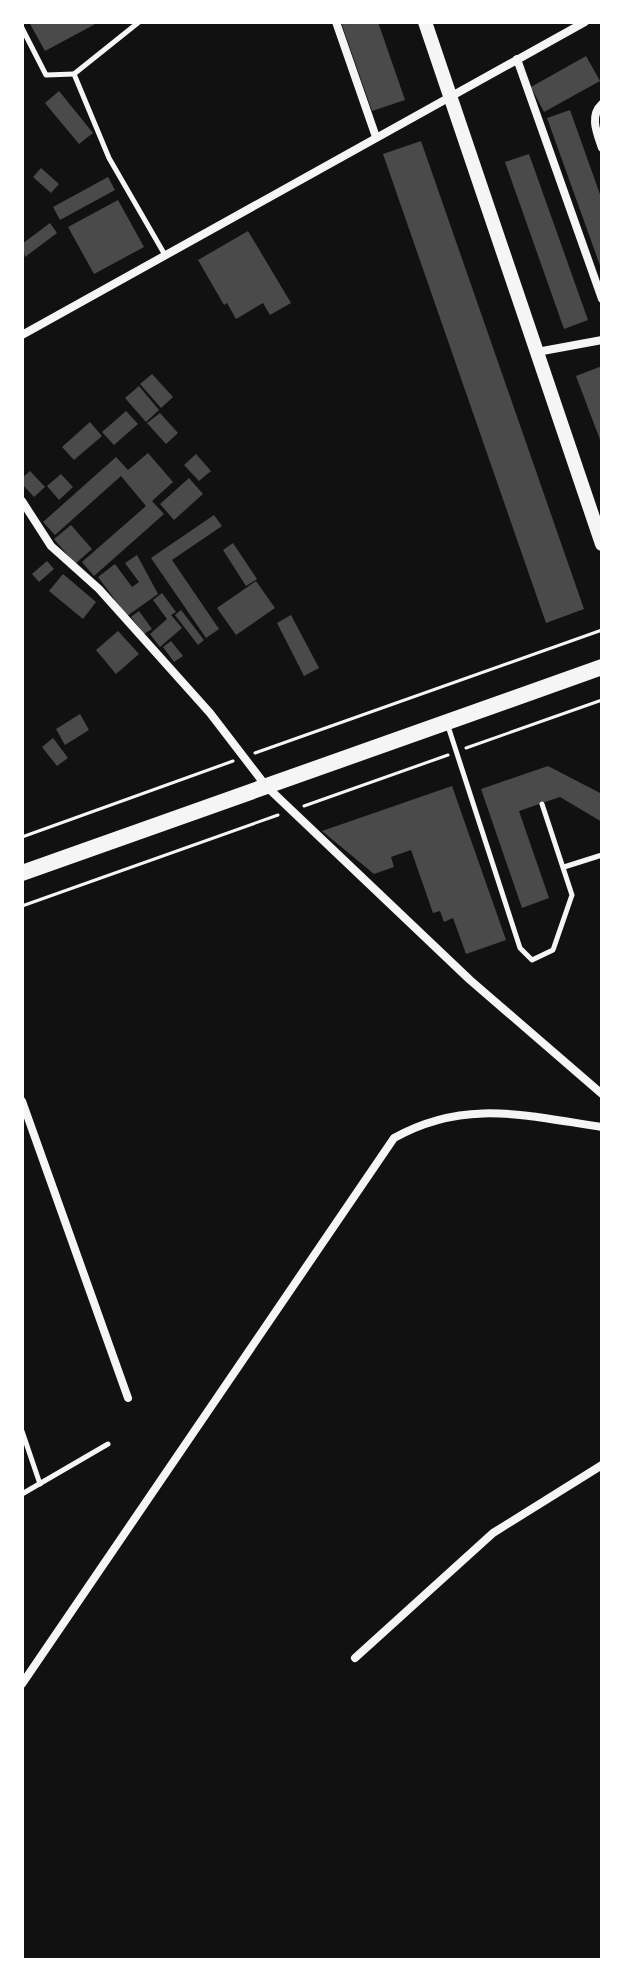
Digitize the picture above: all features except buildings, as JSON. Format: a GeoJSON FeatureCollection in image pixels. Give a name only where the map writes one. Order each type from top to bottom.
{"type":"FeatureCollection","features":[{"type":"Feature","properties":{"kind":"main road"},"geometry":{"type":"LineString","coordinates":[[425,22],[602,544]]}},
{"type":"Feature","properties":{"kind":"main road"},"geometry":{"type":"LineString","coordinates":[[22,873],[602,667]]}},
{"type":"Feature","properties":{"kind":"street"},"geometry":{"type":"LineString","coordinates":[[336,22],[376,137]]}},
{"type":"Feature","properties":{"kind":"street"},"geometry":{"type":"LineString","coordinates":[[22,335],[585,22]]}},
{"type":"Feature","properties":{"kind":"street"},"geometry":{"type":"LineString","coordinates":[[517,59],[602,299]]}},
{"type":"Feature","properties":{"kind":"street"},"geometry":{"type":"LineString","coordinates":[[602,104],[595,111],[602,148]]}},
{"type":"Feature","properties":{"kind":"street"},"geometry":{"type":"LineString","coordinates":[[537,352],[602,340]]}},
{"type":"Feature","properties":{"kind":"street"},"geometry":{"type":"LineString","coordinates":[[22,501],[51,546],[99,589],[210,713],[266,786],[470,980],[602,1094]]}},
{"type":"Feature","properties":{"kind":"street"},"geometry":{"type":"LineString","coordinates":[[22,1101],[128,1398]]}},
{"type":"Feature","properties":{"kind":"street"},"geometry":{"type":"LineString","coordinates":[[22,1684],[394,1138],[434,1121],[490,1110],[602,1127]]}},
{"type":"Feature","properties":{"kind":"street"},"geometry":{"type":"LineString","coordinates":[[355,1658],[493,1533],[602,1465]]}},
{"type":"Feature","properties":{"kind":"lane"},"geometry":{"type":"LineString","coordinates":[[22,28],[46,75],[74,74],[139,22]]}},
{"type":"Feature","properties":{"kind":"lane"},"geometry":{"type":"LineString","coordinates":[[74,74],[109,158],[165,255]]}},
{"type":"Feature","properties":{"kind":"lane"},"geometry":{"type":"LineString","coordinates":[[446,722],[520,948],[532,960],[553,950],[572,895],[542,804]]}},
{"type":"Feature","properties":{"kind":"lane"},"geometry":{"type":"LineString","coordinates":[[564,867],[602,855]]}},
{"type":"Feature","properties":{"kind":"lane"},"geometry":{"type":"LineString","coordinates":[[22,1431],[40,1484]]}},
{"type":"Feature","properties":{"kind":"lane"},"geometry":{"type":"LineString","coordinates":[[22,1494],[108,1444]]}},
{"type":"Feature","properties":{"kind":"path"},"geometry":{"type":"LineString","coordinates":[[22,837],[602,630]]}},
{"type":"Feature","properties":{"kind":"path"},"geometry":{"type":"LineString","coordinates":[[22,906],[602,700]]}}]}
